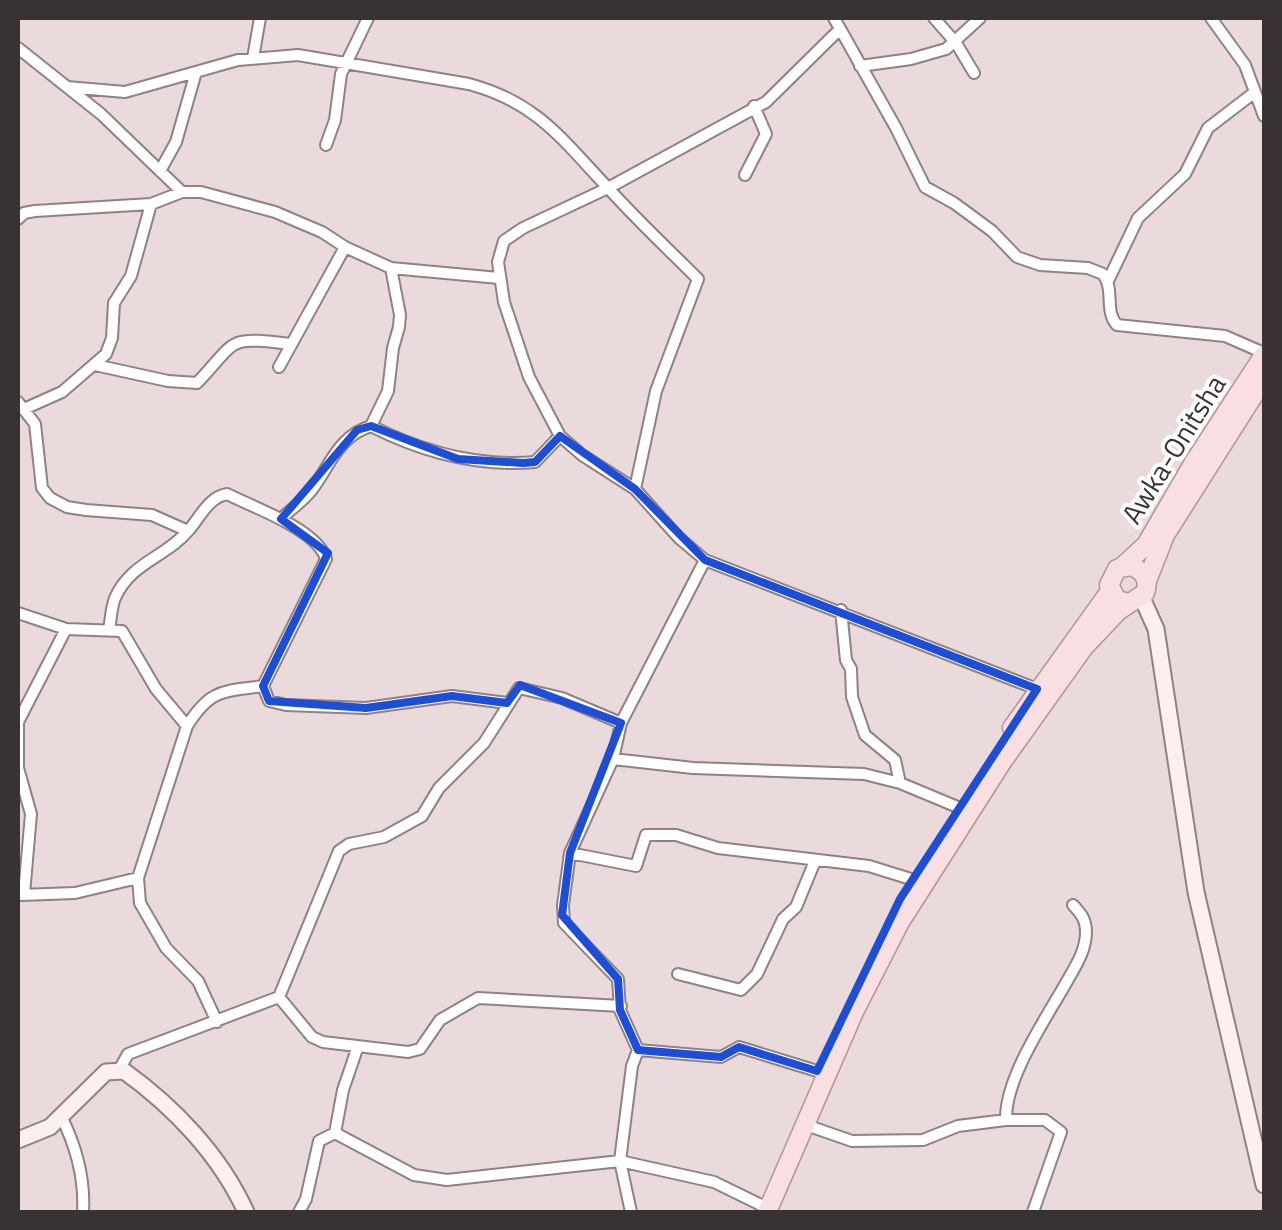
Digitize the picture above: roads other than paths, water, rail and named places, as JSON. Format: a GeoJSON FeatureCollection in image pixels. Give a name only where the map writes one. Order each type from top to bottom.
{"type":"FeatureCollection","features":[{"type":"Feature","properties":{"kind":"main road","name":"Awka-Onitsha"},"geometry":{"type":"LineString","coordinates":[[1122,567],[1154,533],[1264,354]]}},
{"type":"Feature","properties":{"kind":"main road","name":"Awka-Onitsha"},"geometry":{"type":"LineString","coordinates":[[1139,594],[1165,535],[1264,379]]}},
{"type":"Feature","properties":{"kind":"main road"},"geometry":{"type":"LineString","coordinates":[[1139,594],[1117,600],[1110,590],[1110,579],[1122,567],[1138,568],[1139,594],[1156,629],[1196,892],[1264,1186]]}},
{"type":"Feature","properties":{"kind":"main road"},"geometry":{"type":"LineString","coordinates":[[760,1210],[862,969],[914,880],[1037,689],[1110,590]]}},
{"type":"Feature","properties":{"kind":"main road"},"geometry":{"type":"LineString","coordinates":[[760,1210],[806,1124],[854,1012],[900,922],[1002,762],[1084,647],[1139,594]]}},
{"type":"Feature","properties":{"kind":"main road"},"geometry":{"type":"LineString","coordinates":[[18,1140],[50,1127],[94,1080],[119,1070],[172,1109],[200,1139],[246,1212]]}},
{"type":"Feature","properties":{"kind":"street"},"geometry":{"type":"LineString","coordinates":[[253,58],[260,18]]}},
{"type":"Feature","properties":{"kind":"street"},"geometry":{"type":"LineString","coordinates":[[326,145],[335,120],[341,74],[368,18]]}},
{"type":"Feature","properties":{"kind":"street"},"geometry":{"type":"LineString","coordinates":[[934,18],[956,43],[974,73]]}},
{"type":"Feature","properties":{"kind":"street"},"geometry":{"type":"LineString","coordinates":[[860,66],[911,59],[946,49],[980,18]]}},
{"type":"Feature","properties":{"kind":"street"},"geometry":{"type":"LineString","coordinates":[[1211,18],[1245,65],[1264,116]]}},
{"type":"Feature","properties":{"kind":"street"},"geometry":{"type":"LineString","coordinates":[[1037,689],[842,610],[705,560],[635,490],[560,436],[529,378],[499,278],[498,262],[504,241],[523,228],[608,188],[766,102],[837,23],[925,188],[954,203],[992,231],[1017,257],[1040,265],[1097,270],[1108,280]]}},
{"type":"Feature","properties":{"kind":"street"},"geometry":{"type":"LineString","coordinates":[[18,48],[134,143],[182,192]]}},
{"type":"Feature","properties":{"kind":"street"},"geometry":{"type":"LineString","coordinates":[[67,87],[126,92],[253,58],[298,55],[495,90],[556,130],[698,280],[656,392],[635,490]]}},
{"type":"Feature","properties":{"kind":"street"},"geometry":{"type":"LineString","coordinates":[[160,171],[176,142],[196,72]]}},
{"type":"Feature","properties":{"kind":"street"},"geometry":{"type":"LineString","coordinates":[[1254,92],[1208,128],[1185,174],[1138,218],[1108,280],[1111,316],[1117,325],[1225,336],[1264,354]]}},
{"type":"Feature","properties":{"kind":"street"},"geometry":{"type":"LineString","coordinates":[[745,174],[766,134],[754,106]]}},
{"type":"Feature","properties":{"kind":"street"},"geometry":{"type":"LineString","coordinates":[[18,219],[35,211],[151,204],[182,192],[201,192],[275,212],[391,268],[499,278]]}},
{"type":"Feature","properties":{"kind":"street"},"geometry":{"type":"LineString","coordinates":[[151,204],[131,276],[114,303],[112,338],[106,354],[62,392],[20,406],[35,424],[42,488],[50,498],[67,507],[152,515],[188,531]]}},
{"type":"Feature","properties":{"kind":"street"},"geometry":{"type":"LineString","coordinates":[[280,367],[345,247]]}},
{"type":"Feature","properties":{"kind":"street"},"geometry":{"type":"LineString","coordinates":[[371,426],[388,391],[393,348],[400,327],[391,268]]}},
{"type":"Feature","properties":{"kind":"street"},"geometry":{"type":"LineString","coordinates":[[95,365],[168,381],[197,383],[227,348],[244,340],[290,344]]}},
{"type":"Feature","properties":{"kind":"street"},"geometry":{"type":"LineString","coordinates":[[281,519],[309,494],[332,454],[356,430],[371,426],[458,459],[499,462],[535,462],[560,436]]}},
{"type":"Feature","properties":{"kind":"street"},"geometry":{"type":"LineString","coordinates":[[109,630],[115,598],[137,566],[164,553],[222,494],[309,534],[324,549],[326,559],[264,686],[270,701],[366,708],[452,696],[507,703]]}},
{"type":"Feature","properties":{"kind":"street"},"geometry":{"type":"LineString","coordinates":[[631,1212],[620,1161],[632,1066],[638,1050],[620,1010],[618,979],[564,923],[563,905],[570,853],[612,759],[621,723],[705,560]]}},
{"type":"Feature","properties":{"kind":"street"},"geometry":{"type":"LineString","coordinates":[[842,610],[846,660],[852,669],[852,697],[865,735],[895,760],[900,783]]}},
{"type":"Feature","properties":{"kind":"street"},"geometry":{"type":"LineString","coordinates":[[18,614],[66,629],[126,634],[156,689],[187,726]]}},
{"type":"Feature","properties":{"kind":"street"},"geometry":{"type":"LineString","coordinates":[[66,629],[18,722],[18,768],[31,814],[21,895],[75,892],[138,878]]}},
{"type":"Feature","properties":{"kind":"street"},"geometry":{"type":"LineString","coordinates":[[217,1022],[198,981],[166,948],[140,902],[138,878],[187,726],[201,704],[216,693],[264,686]]}},
{"type":"Feature","properties":{"kind":"street"},"geometry":{"type":"LineString","coordinates":[[119,1070],[128,1054],[279,997],[339,851],[350,844],[384,837],[422,816],[439,788],[484,743],[507,703],[522,687],[562,698],[621,723]]}},
{"type":"Feature","properties":{"kind":"street"},"geometry":{"type":"LineString","coordinates":[[612,759],[694,768],[864,774],[900,783],[960,808]]}},
{"type":"Feature","properties":{"kind":"street"},"geometry":{"type":"LineString","coordinates":[[570,853],[636,866],[646,835],[659,833],[718,848],[869,866],[914,880]]}},
{"type":"Feature","properties":{"kind":"street"},"geometry":{"type":"LineString","coordinates":[[678,974],[741,990],[757,974],[783,919],[796,907],[815,861]]}},
{"type":"Feature","properties":{"kind":"street"},"geometry":{"type":"LineString","coordinates":[[1006,1120],[1006,1104],[1013,1086],[1083,952],[1084,916],[1073,905]]}},
{"type":"Feature","properties":{"kind":"street"},"geometry":{"type":"LineString","coordinates":[[279,997],[312,1037],[322,1042],[408,1052],[420,1048],[440,1020],[478,998],[622,1006]]}},
{"type":"Feature","properties":{"kind":"street"},"geometry":{"type":"LineString","coordinates":[[638,1050],[721,1057],[739,1047],[817,1072]]}},
{"type":"Feature","properties":{"kind":"street"},"geometry":{"type":"LineString","coordinates":[[299,1212],[306,1199],[319,1141],[335,1132],[357,1048]]}},
{"type":"Feature","properties":{"kind":"street"},"geometry":{"type":"LineString","coordinates":[[61,1116],[74,1142],[84,1196],[83,1212]]}},
{"type":"Feature","properties":{"kind":"street"},"geometry":{"type":"LineString","coordinates":[[806,1124],[852,1141],[924,1140],[958,1126],[1045,1120],[1061,1132],[1033,1212]]}},
{"type":"Feature","properties":{"kind":"street"},"geometry":{"type":"LineString","coordinates":[[335,1132],[414,1175],[447,1180],[620,1161],[714,1182],[760,1210]]}}]}
